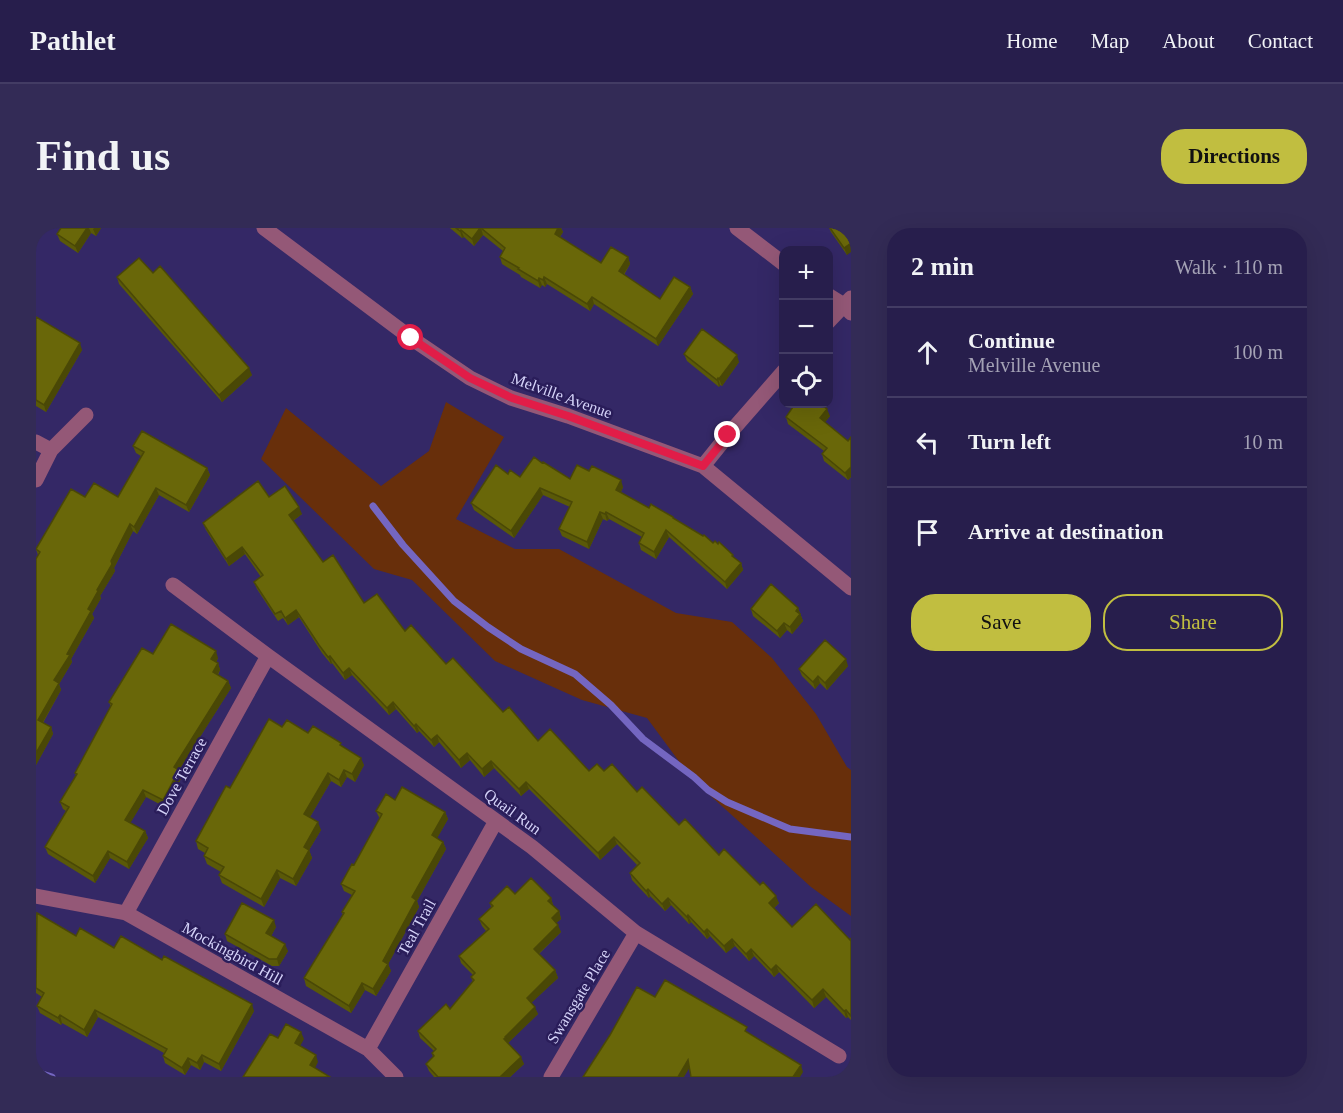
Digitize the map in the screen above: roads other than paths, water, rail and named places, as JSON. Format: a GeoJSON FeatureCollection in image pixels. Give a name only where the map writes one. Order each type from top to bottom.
{"type":"FeatureCollection","features":[{"type":"Feature","properties":{"kind":"street","name":"Melville Avenue"},"geometry":{"type":"LineString","coordinates":[[264,228],[411,338],[470,378],[512,398],[568,416],[703,466],[851,588]]}},
{"type":"Feature","properties":{"kind":"street"},"geometry":{"type":"LineString","coordinates":[[737,228],[779,261]]}},
{"type":"Feature","properties":{"kind":"street"},"geometry":{"type":"LineString","coordinates":[[833,298],[848,306],[833,318]]}},
{"type":"Feature","properties":{"kind":"street"},"geometry":{"type":"LineString","coordinates":[[703,466],[779,376]]}},
{"type":"Feature","properties":{"kind":"street"},"geometry":{"type":"LineString","coordinates":[[36,480],[51,450],[86,415]]}},
{"type":"Feature","properties":{"kind":"street"},"geometry":{"type":"LineString","coordinates":[[36,442],[51,450]]}},
{"type":"Feature","properties":{"kind":"street","name":"Quail Run"},"geometry":{"type":"LineString","coordinates":[[173,585],[532,847],[636,933],[839,1056]]}},
{"type":"Feature","properties":{"kind":"street","name":"Dove Terrace"},"geometry":{"type":"LineString","coordinates":[[126,913],[268,656]]}},
{"type":"Feature","properties":{"kind":"street","name":"Teal Trail"},"geometry":{"type":"LineString","coordinates":[[368,1049],[496,821]]}},
{"type":"Feature","properties":{"kind":"street","name":"Mockingbird Hill"},"geometry":{"type":"LineString","coordinates":[[36,896],[126,913],[368,1049],[396,1077]]}},
{"type":"Feature","properties":{"kind":"street","name":"Swansgate Place"},"geometry":{"type":"LineString","coordinates":[[551,1077],[636,933]]}},
{"type":"Feature","properties":{"kind":"waterway"},"geometry":{"type":"LineString","coordinates":[[373,506],[403,545],[454,601],[521,649],[575,674],[611,705],[643,739],[708,790],[727,802],[790,829],[851,837]]}},
{"type":"Feature","properties":{"kind":"waterway"},"geometry":{"type":"LineString","coordinates":[[36,1072],[52,1077]]}}]}
